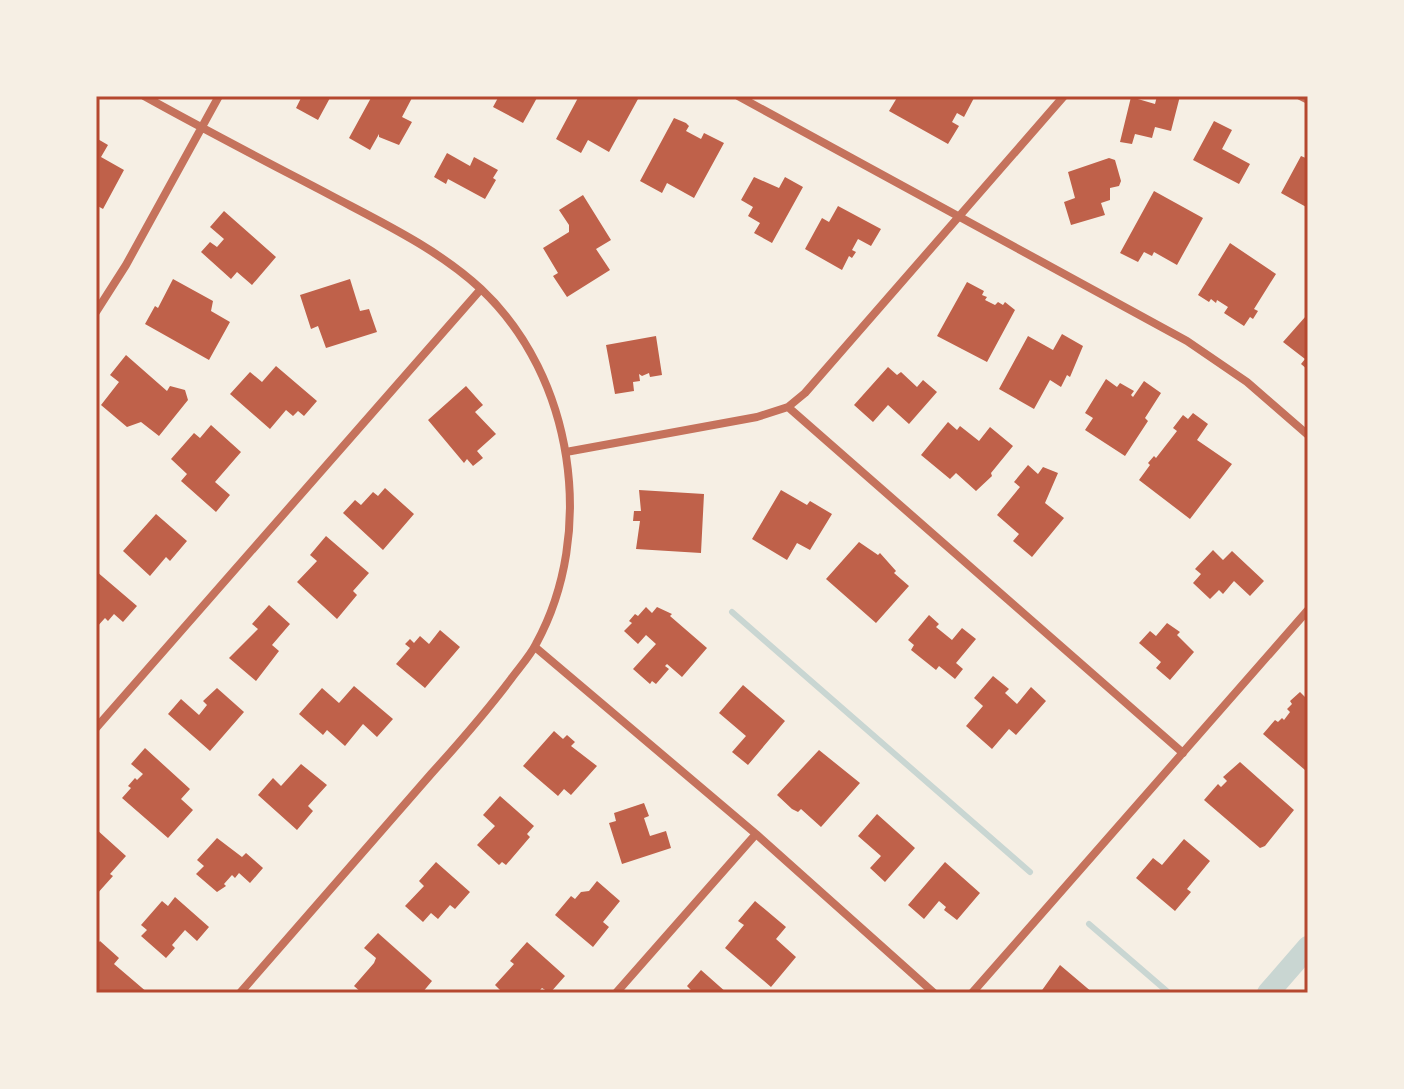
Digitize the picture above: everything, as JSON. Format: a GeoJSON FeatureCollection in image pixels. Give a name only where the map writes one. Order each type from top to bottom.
{"type":"FeatureCollection","features":[{"type":"Feature","properties":{"kind":"street"},"geometry":{"type":"LineString","coordinates":[[144,96],[404,235],[481,289],[520,335],[535,362],[559,421],[566,452],[570,501],[564,562],[553,606],[535,647],[489,708],[240,993]]}},
{"type":"Feature","properties":{"kind":"street"},"geometry":{"type":"LineString","coordinates":[[96,312],[126,265],[219,96]]}},
{"type":"Feature","properties":{"kind":"street"},"geometry":{"type":"LineString","coordinates":[[738,96],[1187,341],[1247,382],[1308,435]]}},
{"type":"Feature","properties":{"kind":"street"},"geometry":{"type":"LineString","coordinates":[[566,452],[757,417],[788,407],[805,393],[1064,96]]}},
{"type":"Feature","properties":{"kind":"street"},"geometry":{"type":"LineString","coordinates":[[1300,96],[1308,100]]}},
{"type":"Feature","properties":{"kind":"street"},"geometry":{"type":"LineString","coordinates":[[96,728],[481,289]]}},
{"type":"Feature","properties":{"kind":"street"},"geometry":{"type":"LineString","coordinates":[[788,407],[1183,753]]}},
{"type":"Feature","properties":{"kind":"street"},"geometry":{"type":"LineString","coordinates":[[972,993],[1308,610]]}},
{"type":"Feature","properties":{"kind":"street"},"geometry":{"type":"LineString","coordinates":[[535,647],[756,834],[934,993]]}},
{"type":"Feature","properties":{"kind":"street"},"geometry":{"type":"LineString","coordinates":[[616,993],[756,834]]}},
{"type":"Feature","properties":{"kind":"building"},"geometry":{"type":"Polygon","coordinates":[[[297,96],[331,96],[318,120],[296,108],[301,98],[297,96]]]}},
{"type":"Feature","properties":{"kind":"building"},"geometry":{"type":"Polygon","coordinates":[[[372,96],[413,96],[402,117],[412,122],[399,145],[379,137],[379,134],[370,150],[349,138],[372,96]]]}},
{"type":"Feature","properties":{"kind":"building"},"geometry":{"type":"Polygon","coordinates":[[[499,96],[538,96],[523,123],[493,107],[499,96]]]}},
{"type":"Feature","properties":{"kind":"building"},"geometry":{"type":"Polygon","coordinates":[[[579,96],[609,96],[615,99],[617,96],[632,96],[638,99],[609,152],[588,140],[581,153],[556,139],[579,96]]]}},
{"type":"Feature","properties":{"kind":"building"},"geometry":{"type":"Polygon","coordinates":[[[898,96],[975,96],[964,117],[957,113],[952,122],[959,126],[948,144],[889,111],[898,96]]]}},
{"type":"Feature","properties":{"kind":"building"},"geometry":{"type":"Polygon","coordinates":[[[1157,96],[1180,96],[1171,131],[1155,127],[1152,138],[1135,134],[1132,144],[1120,142],[1131,97],[1155,104],[1157,96]]]}},
{"type":"Feature","properties":{"kind":"building"},"geometry":{"type":"Polygon","coordinates":[[[674,118],[686,123],[689,126],[686,131],[701,139],[704,133],[724,143],[694,198],[667,183],[662,193],[640,181],[674,118]]]}},
{"type":"Feature","properties":{"kind":"building"},"geometry":{"type":"Polygon","coordinates":[[[1214,121],[1232,130],[1222,149],[1250,164],[1239,184],[1193,160],[1214,121]]]}},
{"type":"Feature","properties":{"kind":"building"},"geometry":{"type":"Polygon","coordinates":[[[96,138],[108,145],[101,157],[124,170],[103,209],[96,205],[96,138]]]}},
{"type":"Feature","properties":{"kind":"building"},"geometry":{"type":"Polygon","coordinates":[[[447,153],[470,166],[474,157],[498,170],[485,199],[448,179],[446,184],[434,177],[447,153]]]}},
{"type":"Feature","properties":{"kind":"building"},"geometry":{"type":"Polygon","coordinates":[[[1301,156],[1308,159],[1308,208],[1281,193],[1301,156]]]}},
{"type":"Feature","properties":{"kind":"building"},"geometry":{"type":"Polygon","coordinates":[[[1109,158],[1115,160],[1121,181],[1119,186],[1110,188],[1110,200],[1101,203],[1105,215],[1071,225],[1064,202],[1075,198],[1068,172],[1109,158]]]}},
{"type":"Feature","properties":{"kind":"building"},"geometry":{"type":"Polygon","coordinates":[[[754,177],[779,188],[785,177],[803,187],[772,243],[754,233],[760,223],[748,216],[753,207],[741,200],[754,177]]]}},
{"type":"Feature","properties":{"kind":"building"},"geometry":{"type":"Polygon","coordinates":[[[1154,191],[1203,218],[1177,265],[1154,252],[1152,256],[1144,252],[1138,262],[1120,253],[1154,191]]]}},
{"type":"Feature","properties":{"kind":"building"},"geometry":{"type":"Polygon","coordinates":[[[583,195],[611,240],[596,249],[610,270],[567,297],[553,276],[558,273],[543,248],[569,232],[569,225],[559,210],[583,195]]]}},
{"type":"Feature","properties":{"kind":"building"},"geometry":{"type":"Polygon","coordinates":[[[838,206],[881,229],[871,246],[858,239],[852,250],[856,252],[852,258],[849,256],[842,270],[805,249],[822,218],[829,222],[838,206]]]}},
{"type":"Feature","properties":{"kind":"building"},"geometry":{"type":"Polygon","coordinates":[[[224,211],[276,257],[252,285],[237,272],[231,279],[201,252],[210,242],[217,247],[224,239],[210,227],[224,211]]]}},
{"type":"Feature","properties":{"kind":"building"},"geometry":{"type":"Polygon","coordinates":[[[1230,243],[1276,274],[1254,309],[1258,311],[1244,326],[1224,313],[1228,307],[1217,300],[1216,303],[1211,299],[1209,302],[1198,295],[1230,243]]]}},
{"type":"Feature","properties":{"kind":"building"},"geometry":{"type":"Polygon","coordinates":[[[173,279],[213,301],[211,311],[230,322],[209,360],[145,324],[155,306],[158,308],[173,279]]]}},
{"type":"Feature","properties":{"kind":"building"},"geometry":{"type":"Polygon","coordinates":[[[350,279],[360,311],[369,309],[377,332],[326,348],[318,326],[311,329],[300,295],[350,279]]]}},
{"type":"Feature","properties":{"kind":"building"},"geometry":{"type":"Polygon","coordinates":[[[967,282],[984,291],[982,295],[987,297],[985,300],[995,305],[1005,302],[1015,310],[987,362],[937,336],[967,282]]]}},
{"type":"Feature","properties":{"kind":"building"},"geometry":{"type":"Polygon","coordinates":[[[1306,316],[1308,370],[1301,364],[1305,359],[1283,342],[1306,316]]]}},
{"type":"Feature","properties":{"kind":"building"},"geometry":{"type":"Polygon","coordinates":[[[1062,334],[1083,346],[1070,377],[1067,375],[1061,387],[1050,380],[1034,409],[999,389],[1028,336],[1053,350],[1062,334]]]}},
{"type":"Feature","properties":{"kind":"building"},"geometry":{"type":"Polygon","coordinates":[[[656,336],[662,375],[650,377],[649,373],[639,374],[640,381],[633,382],[634,391],[615,394],[606,345],[656,336]]]}},
{"type":"Feature","properties":{"kind":"building"},"geometry":{"type":"Polygon","coordinates":[[[126,355],[167,391],[170,386],[185,390],[188,400],[159,436],[141,422],[127,427],[101,405],[119,382],[110,375],[126,355]]]}},
{"type":"Feature","properties":{"kind":"building"},"geometry":{"type":"Polygon","coordinates":[[[276,366],[317,401],[304,416],[298,411],[293,416],[286,410],[270,429],[230,394],[250,372],[262,382],[276,366]]]}},
{"type":"Feature","properties":{"kind":"building"},"geometry":{"type":"Polygon","coordinates":[[[888,367],[897,375],[901,372],[917,387],[923,380],[937,392],[909,424],[888,405],[873,422],[854,405],[888,367]]]}},
{"type":"Feature","properties":{"kind":"building"},"geometry":{"type":"Polygon","coordinates":[[[1106,379],[1117,387],[1120,383],[1134,391],[1133,397],[1144,381],[1161,393],[1145,418],[1148,421],[1125,456],[1085,430],[1093,418],[1085,413],[1106,379]]]}},
{"type":"Feature","properties":{"kind":"building"},"geometry":{"type":"Polygon","coordinates":[[[466,386],[483,405],[475,412],[496,434],[477,451],[483,458],[473,466],[467,459],[464,463],[428,420],[466,386]]]}},
{"type":"Feature","properties":{"kind":"building"},"geometry":{"type":"Polygon","coordinates":[[[1193,413],[1208,424],[1197,440],[1232,464],[1190,519],[1139,480],[1150,465],[1148,463],[1154,456],[1156,458],[1177,431],[1173,428],[1183,415],[1188,419],[1193,413]]]}},
{"type":"Feature","properties":{"kind":"building"},"geometry":{"type":"Polygon","coordinates":[[[948,422],[957,430],[960,426],[979,441],[990,427],[1013,446],[991,473],[992,476],[976,491],[956,473],[950,479],[921,455],[948,422]]]}},
{"type":"Feature","properties":{"kind":"building"},"geometry":{"type":"Polygon","coordinates":[[[211,425],[241,452],[215,482],[230,495],[216,512],[181,481],[187,474],[171,459],[194,433],[200,438],[211,425]]]}},
{"type":"Feature","properties":{"kind":"building"},"geometry":{"type":"Polygon","coordinates":[[[1028,465],[1038,474],[1043,467],[1058,473],[1045,503],[1064,518],[1032,557],[1013,541],[1019,534],[997,515],[1020,487],[1014,482],[1028,465]]]}},
{"type":"Feature","properties":{"kind":"building"},"geometry":{"type":"Polygon","coordinates":[[[385,488],[414,514],[383,550],[343,513],[355,500],[361,505],[373,492],[378,496],[385,488]]]}},
{"type":"Feature","properties":{"kind":"building"},"geometry":{"type":"Polygon","coordinates":[[[639,490],[704,494],[701,553],[636,549],[640,521],[633,521],[634,511],[641,511],[639,490]]]}},
{"type":"Feature","properties":{"kind":"building"},"geometry":{"type":"Polygon","coordinates":[[[781,490],[807,505],[810,501],[832,514],[810,550],[797,543],[787,560],[752,539],[781,490]]]}},
{"type":"Feature","properties":{"kind":"building"},"geometry":{"type":"Polygon","coordinates":[[[156,514],[187,541],[170,561],[166,557],[150,576],[123,551],[156,514]]]}},
{"type":"Feature","properties":{"kind":"building"},"geometry":{"type":"Polygon","coordinates":[[[326,536],[369,573],[353,591],[357,595],[337,619],[297,582],[317,561],[310,555],[326,536]]]}},
{"type":"Feature","properties":{"kind":"building"},"geometry":{"type":"Polygon","coordinates":[[[859,542],[878,555],[880,553],[896,571],[894,573],[909,586],[876,623],[826,579],[859,542]]]}},
{"type":"Feature","properties":{"kind":"building"},"geometry":{"type":"Polygon","coordinates":[[[1213,550],[1223,560],[1232,551],[1264,581],[1250,596],[1234,581],[1223,594],[1219,590],[1210,599],[1193,583],[1201,574],[1195,569],[1213,550]]]}},
{"type":"Feature","properties":{"kind":"building"},"geometry":{"type":"Polygon","coordinates":[[[96,571],[137,606],[123,622],[114,614],[96,628],[96,571]]]}},
{"type":"Feature","properties":{"kind":"building"},"geometry":{"type":"Polygon","coordinates":[[[269,605],[290,624],[272,645],[279,651],[256,681],[229,658],[258,629],[252,624],[269,605]]]}},
{"type":"Feature","properties":{"kind":"building"},"geometry":{"type":"Polygon","coordinates":[[[646,607],[652,613],[657,607],[672,614],[670,616],[707,648],[682,677],[667,664],[665,666],[669,669],[656,684],[652,681],[650,684],[633,669],[656,644],[646,635],[638,644],[624,631],[635,614],[638,616],[646,607]]]}},
{"type":"Feature","properties":{"kind":"building"},"geometry":{"type":"Polygon","coordinates":[[[929,615],[939,624],[936,627],[952,640],[962,628],[976,639],[956,663],[963,669],[955,679],[939,666],[936,670],[911,650],[914,645],[908,640],[929,615]]]}},
{"type":"Feature","properties":{"kind":"building"},"geometry":{"type":"Polygon","coordinates":[[[1167,623],[1180,632],[1177,635],[1194,652],[1170,680],[1156,668],[1161,662],[1139,643],[1150,631],[1156,636],[1167,623]]]}},
{"type":"Feature","properties":{"kind":"building"},"geometry":{"type":"Polygon","coordinates":[[[440,630],[460,647],[425,688],[396,664],[410,648],[405,644],[410,639],[414,643],[420,636],[429,644],[440,630]]]}},
{"type":"Feature","properties":{"kind":"building"},"geometry":{"type":"Polygon","coordinates":[[[993,676],[1009,689],[1005,693],[1017,704],[1031,687],[1046,701],[1016,735],[1009,729],[992,749],[966,726],[983,706],[974,698],[993,676]]]}},
{"type":"Feature","properties":{"kind":"building"},"geometry":{"type":"Polygon","coordinates":[[[743,685],[785,721],[748,765],[732,752],[746,736],[719,713],[743,685]]]}},
{"type":"Feature","properties":{"kind":"building"},"geometry":{"type":"Polygon","coordinates":[[[354,686],[393,719],[377,737],[363,724],[345,746],[327,730],[323,735],[299,714],[322,688],[339,703],[354,686]]]}},
{"type":"Feature","properties":{"kind":"building"},"geometry":{"type":"Polygon","coordinates":[[[217,688],[244,712],[210,751],[168,714],[181,699],[199,715],[207,705],[203,701],[217,688]]]}},
{"type":"Feature","properties":{"kind":"building"},"geometry":{"type":"Polygon","coordinates":[[[1300,692],[1308,700],[1308,766],[1305,770],[1263,734],[1275,720],[1284,720],[1290,712],[1287,709],[1292,704],[1290,701],[1300,692]]]}},
{"type":"Feature","properties":{"kind":"building"},"geometry":{"type":"Polygon","coordinates":[[[554,731],[563,739],[567,735],[575,742],[571,746],[597,766],[571,795],[564,789],[558,796],[523,766],[554,731]]]}},
{"type":"Feature","properties":{"kind":"building"},"geometry":{"type":"Polygon","coordinates":[[[145,748],[190,789],[181,799],[193,810],[168,838],[122,798],[135,778],[137,780],[143,774],[131,764],[145,748]]]}},
{"type":"Feature","properties":{"kind":"building"},"geometry":{"type":"Polygon","coordinates":[[[819,750],[860,783],[821,827],[801,809],[798,812],[792,809],[777,795],[819,750]]]}},
{"type":"Feature","properties":{"kind":"building"},"geometry":{"type":"Polygon","coordinates":[[[1240,762],[1294,810],[1260,848],[1204,800],[1218,784],[1221,787],[1227,781],[1223,777],[1240,762]]]}},
{"type":"Feature","properties":{"kind":"building"},"geometry":{"type":"Polygon","coordinates":[[[301,764],[327,785],[308,806],[313,811],[297,830],[258,795],[273,778],[281,786],[301,764]]]}},
{"type":"Feature","properties":{"kind":"building"},"geometry":{"type":"Polygon","coordinates":[[[500,796],[534,826],[527,834],[530,837],[506,865],[502,862],[499,865],[477,845],[495,826],[483,815],[500,796]]]}},
{"type":"Feature","properties":{"kind":"building"},"geometry":{"type":"Polygon","coordinates":[[[644,803],[649,816],[644,818],[650,836],[666,831],[671,848],[622,864],[609,823],[616,821],[614,813],[644,803]]]}},
{"type":"Feature","properties":{"kind":"building"},"geometry":{"type":"Polygon","coordinates":[[[877,814],[915,848],[885,882],[870,868],[881,856],[858,836],[877,814]]]}},
{"type":"Feature","properties":{"kind":"building"},"geometry":{"type":"Polygon","coordinates":[[[96,829],[126,856],[96,895],[96,829]]]}},
{"type":"Feature","properties":{"kind":"building"},"geometry":{"type":"Polygon","coordinates":[[[217,838],[242,857],[246,853],[263,868],[250,883],[239,873],[235,878],[232,875],[224,884],[226,886],[217,892],[196,874],[204,866],[197,860],[217,838]]]}},
{"type":"Feature","properties":{"kind":"building"},"geometry":{"type":"Polygon","coordinates":[[[1184,839],[1210,861],[1187,889],[1191,892],[1175,911],[1136,878],[1153,858],[1162,865],[1184,839]]]}},
{"type":"Feature","properties":{"kind":"building"},"geometry":{"type":"Polygon","coordinates":[[[436,862],[470,892],[455,909],[450,905],[438,919],[431,913],[423,922],[405,906],[424,886],[419,881],[436,862]]]}},
{"type":"Feature","properties":{"kind":"building"},"geometry":{"type":"Polygon","coordinates":[[[945,862],[980,893],[957,920],[944,910],[946,907],[939,901],[924,919],[908,905],[945,862]]]}},
{"type":"Feature","properties":{"kind":"building"},"geometry":{"type":"Polygon","coordinates":[[[597,881],[620,901],[603,922],[609,927],[593,947],[555,915],[571,896],[575,899],[581,892],[589,891],[597,881]]]}},
{"type":"Feature","properties":{"kind":"building"},"geometry":{"type":"Polygon","coordinates":[[[175,897],[209,927],[197,941],[185,930],[166,958],[141,936],[147,930],[141,925],[162,901],[168,906],[175,897]]]}},
{"type":"Feature","properties":{"kind":"building"},"geometry":{"type":"Polygon","coordinates":[[[755,901],[786,927],[776,939],[796,957],[771,987],[725,948],[744,925],[738,921],[755,901]]]}},
{"type":"Feature","properties":{"kind":"building"},"geometry":{"type":"Polygon","coordinates":[[[378,933],[432,981],[422,993],[362,993],[354,986],[374,963],[376,958],[364,948],[378,933]]]}},
{"type":"Feature","properties":{"kind":"building"},"geometry":{"type":"Polygon","coordinates":[[[100,941],[119,958],[114,964],[148,993],[96,993],[96,946],[100,941]]]}},
{"type":"Feature","properties":{"kind":"building"},"geometry":{"type":"Polygon","coordinates":[[[527,942],[565,976],[550,993],[542,988],[537,993],[503,993],[495,985],[514,964],[510,961],[527,942]]]}},
{"type":"Feature","properties":{"kind":"building"},"geometry":{"type":"Polygon","coordinates":[[[1060,965],[1093,993],[1040,993],[1060,965]]]}},
{"type":"Feature","properties":{"kind":"building"},"geometry":{"type":"Polygon","coordinates":[[[701,970],[727,993],[694,993],[687,986],[701,970]]]}},
{"type":"Feature","properties":{"kind":"waterway"},"geometry":{"type":"LineString","coordinates":[[732,612],[1030,872]]}},
{"type":"Feature","properties":{"kind":"waterway"},"geometry":{"type":"LineString","coordinates":[[1089,924],[1169,993]]}},
{"type":"Feature","properties":{"kind":"waterway"},"geometry":{"type":"LineString","coordinates":[[1268,993],[1308,947]]}}]}
